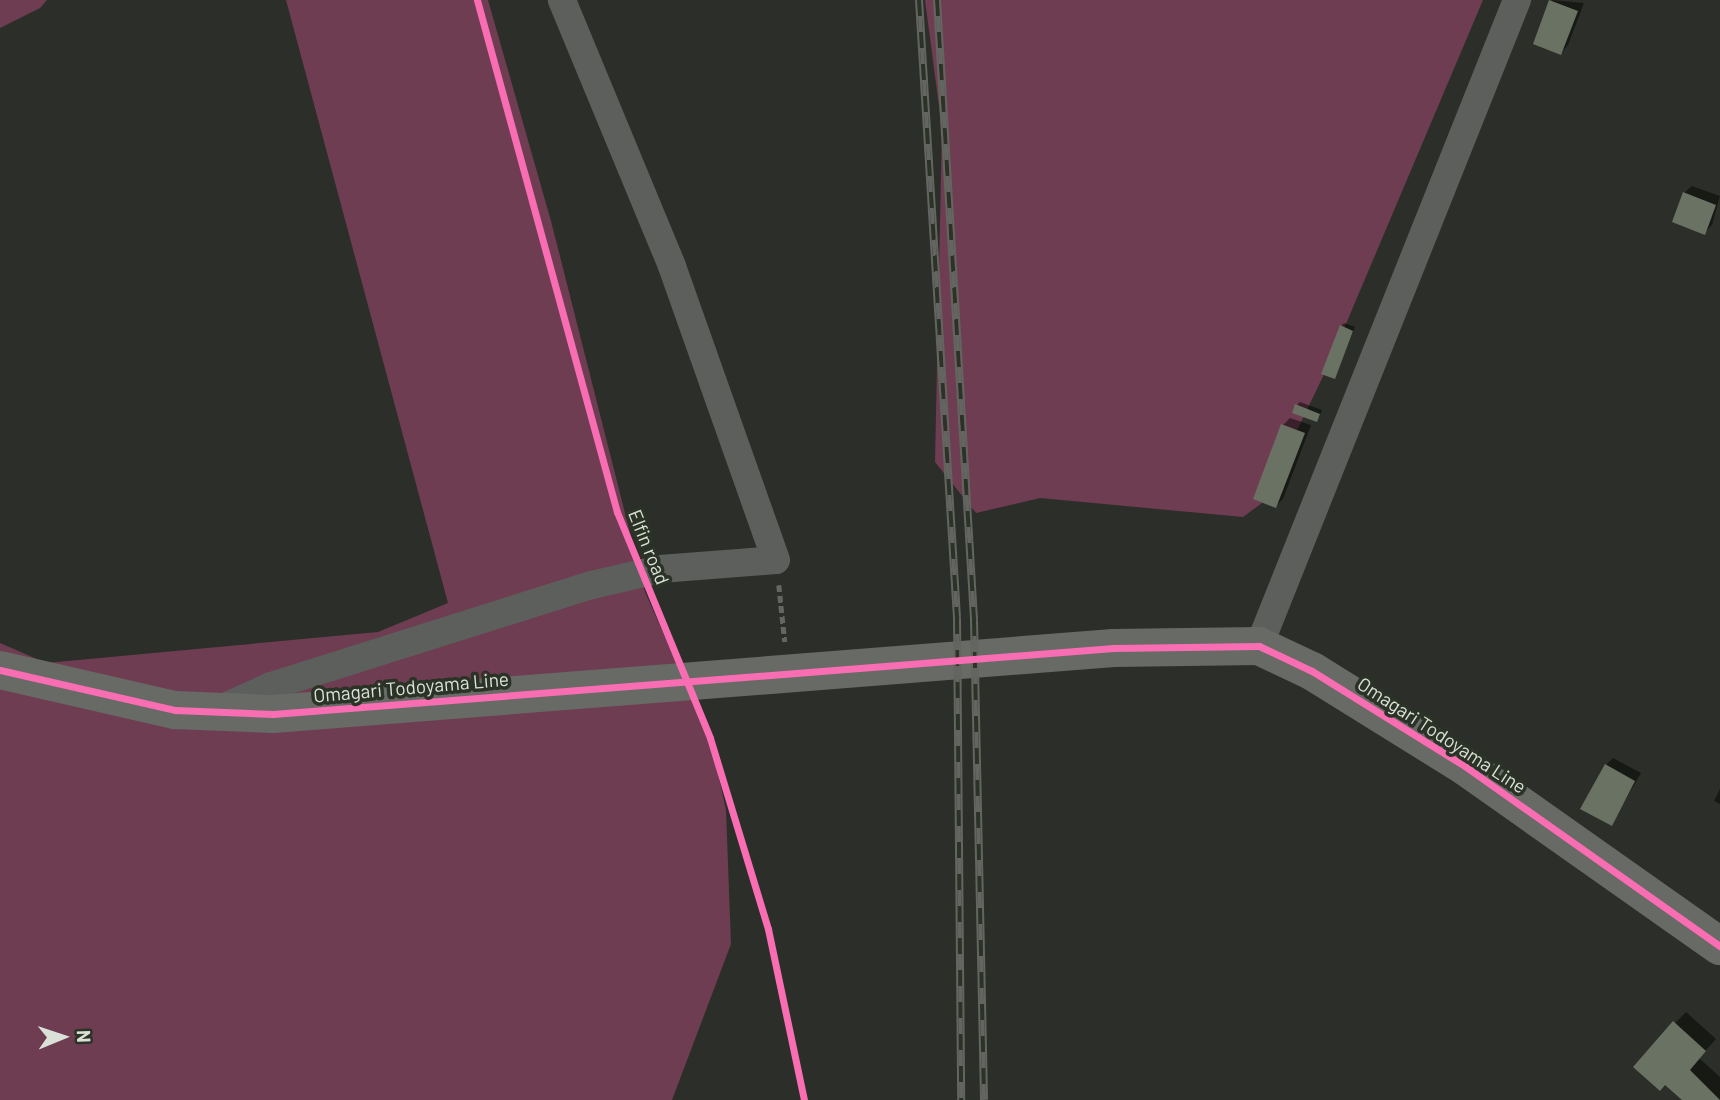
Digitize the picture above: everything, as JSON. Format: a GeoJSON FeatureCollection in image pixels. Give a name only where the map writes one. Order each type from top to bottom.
{"type":"FeatureCollection","features":[{"type":"Feature","properties":{"kind":"street"},"geometry":{"type":"LineString","coordinates":[[214,712],[271,686],[592,585],[660,569],[776,560],[672,266],[562,0]]}},
{"type":"Feature","properties":{"kind":"street"},"geometry":{"type":"LineString","coordinates":[[1259,646],[1517,0]]}},
{"type":"Feature","properties":{"kind":"street","name":"Omagari Todoyama Line"},"geometry":{"type":"LineString","coordinates":[[0,670],[175,710],[273,714],[1112,648],[1259,646],[1312,671],[1466,766],[1720,946]]}},
{"type":"Feature","properties":{"kind":"path"},"geometry":{"type":"LineString","coordinates":[[776,560],[788,674]]}},
{"type":"Feature","properties":{"kind":"shaded area"},"geometry":{"type":"Polygon","coordinates":[[[0,0],[47,0],[40,8],[0,28],[0,0]]]}},
{"type":"Feature","properties":{"kind":"shaded area"},"geometry":{"type":"Polygon","coordinates":[[[286,0],[488,0],[551,221],[645,592],[710,738],[726,810],[731,944],[672,1100],[0,1100],[0,643],[46,663],[378,632],[448,603],[286,0]]]}},
{"type":"Feature","properties":{"kind":"shaded area"},"geometry":{"type":"Polygon","coordinates":[[[925,0],[1483,0],[1329,364],[1262,503],[1243,517],[1040,498],[976,513],[935,462],[942,129],[925,0]]]}},
{"type":"Feature","properties":{"kind":"building"},"geometry":{"type":"Polygon","coordinates":[[[1549,0],[1578,11],[1561,55],[1533,44],[1549,0]]]}},
{"type":"Feature","properties":{"kind":"building"},"geometry":{"type":"Polygon","coordinates":[[[1683,192],[1716,205],[1705,235],[1672,222],[1683,192]]]}},
{"type":"Feature","properties":{"kind":"building"},"geometry":{"type":"Polygon","coordinates":[[[1340,325],[1353,331],[1335,379],[1321,374],[1340,325]]]}},
{"type":"Feature","properties":{"kind":"building"},"geometry":{"type":"Polygon","coordinates":[[[1295,404],[1320,414],[1317,422],[1292,413],[1295,404]]]}},
{"type":"Feature","properties":{"kind":"building"},"geometry":{"type":"Polygon","coordinates":[[[1281,424],[1305,433],[1276,508],[1253,499],[1281,424]]]}},
{"type":"Feature","properties":{"kind":"building"},"geometry":{"type":"Polygon","coordinates":[[[1605,764],[1635,781],[1612,826],[1580,809],[1605,764]]]}},
{"type":"Feature","properties":{"kind":"building"},"geometry":{"type":"Polygon","coordinates":[[[1673,1021],[1706,1051],[1690,1070],[1720,1100],[1682,1100],[1665,1085],[1660,1091],[1633,1067],[1673,1021]]]}},
{"type":"Feature","properties":{"kind":"railway"},"geometry":{"type":"LineString","coordinates":[[919,0],[957,618],[961,1100]]}},
{"type":"Feature","properties":{"kind":"railway"},"geometry":{"type":"LineString","coordinates":[[937,0],[974,620],[984,1100]]}},
{"type":"Feature","properties":{"kind":"cycle path","name":"Elfin road"},"geometry":{"type":"LineString","coordinates":[[477,0],[617,512],[710,738],[768,929],[804,1100]]}},
{"type":"Feature","properties":{"kind":"cycle path"},"geometry":{"type":"LineString","coordinates":[[0,670],[175,710],[273,714],[1113,648],[1259,646],[1312,671],[1466,767],[1720,946]]}}]}
